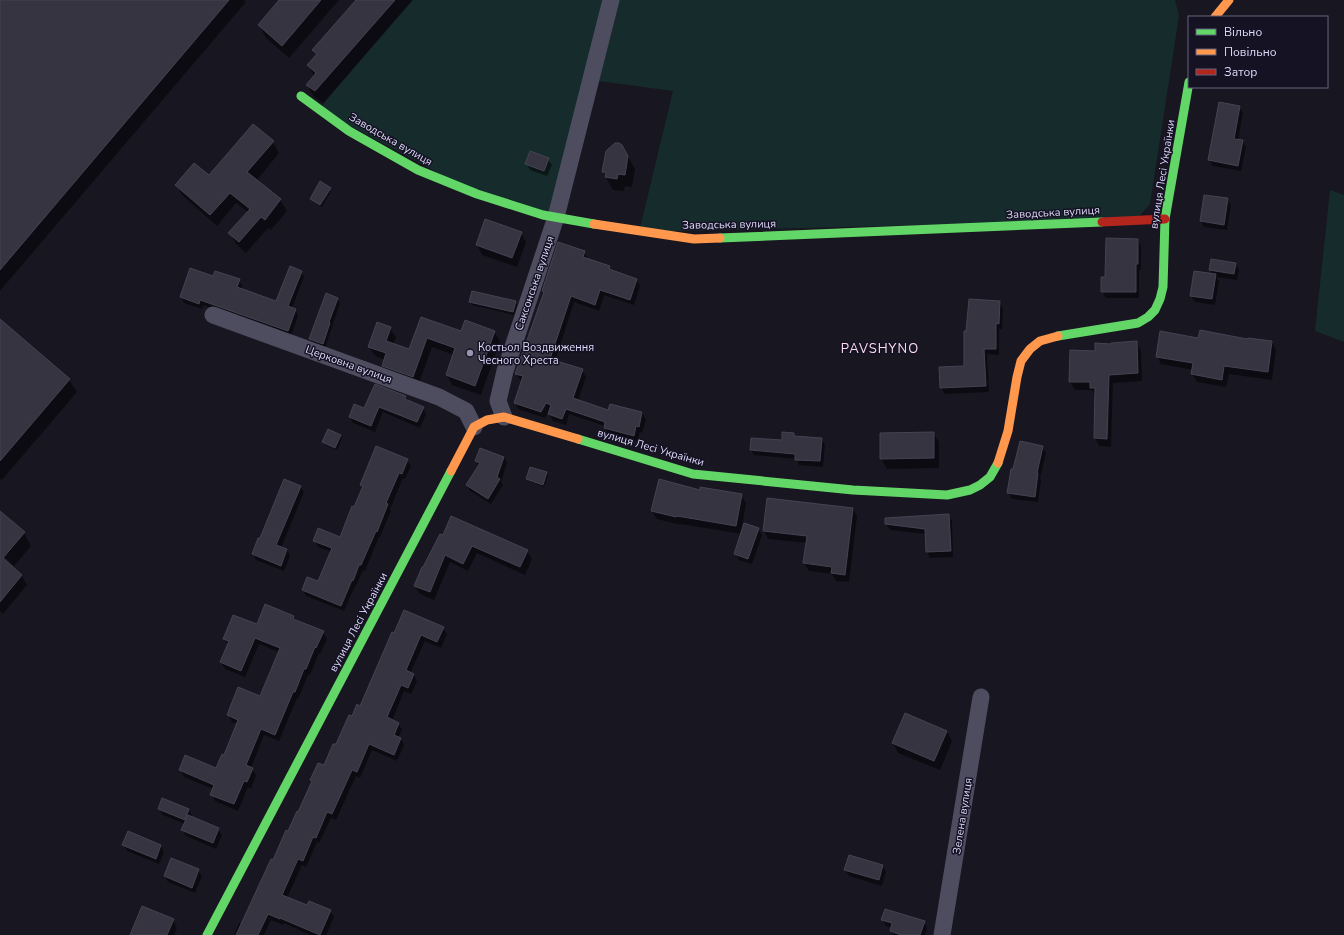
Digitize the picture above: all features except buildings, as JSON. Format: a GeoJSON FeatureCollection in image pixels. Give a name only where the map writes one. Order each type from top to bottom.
{"type":"FeatureCollection","features":[{"type":"Feature","properties":{"kind":"street","name":"Саксонська вулиця"},"geometry":{"type":"LineString","coordinates":[[504,417],[498,401],[505,371],[556,217],[611,0]]}},
{"type":"Feature","properties":{"kind":"street"},"geometry":{"type":"LineString","coordinates":[[1216,16],[1229,0]]}},
{"type":"Feature","properties":{"kind":"street","name":"вулиця Лесі Українки"},"geometry":{"type":"LineString","coordinates":[[504,417],[693,474],[853,490],[917,494],[947,495],[970,490],[980,485],[990,477],[997,465],[1008,431],[1021,361],[1030,349],[1040,341],[1049,338],[1138,322],[1148,317],[1155,310],[1163,287],[1165,219],[1188,88]]}},
{"type":"Feature","properties":{"kind":"street","name":"Заводська вулиця"},"geometry":{"type":"LineString","coordinates":[[301,96],[349,131],[418,170],[477,194],[543,215],[620,229],[694,239],[1165,219]]}},
{"type":"Feature","properties":{"kind":"street","name":"Церковна вулиця"},"geometry":{"type":"LineString","coordinates":[[213,314],[439,397],[466,411],[474,427]]}},
{"type":"Feature","properties":{"kind":"street"},"geometry":{"type":"LineString","coordinates":[[474,427],[488,420],[504,417]]}},
{"type":"Feature","properties":{"kind":"street","name":"вулиця Лесі Українки"},"geometry":{"type":"LineString","coordinates":[[207,935],[474,427]]}},
{"type":"Feature","properties":{"kind":"street","name":"Зелена вулиця"},"geometry":{"type":"LineString","coordinates":[[942,935],[980,697]]}},
{"type":"Feature","properties":{"kind":"green space"},"geometry":{"type":"Polygon","coordinates":[[[412,0],[1175,0],[1179,16],[1150,204],[1136,220],[639,232],[673,91],[591,80],[556,217],[477,194],[319,109],[412,0]]]}},
{"type":"Feature","properties":{"kind":"green space"},"geometry":{"type":"Polygon","coordinates":[[[1330,190],[1344,195],[1344,342],[1315,331],[1330,190]]]}},
{"type":"Feature","properties":{"kind":"traffic: fast"},"geometry":{"type":"LineString","coordinates":[[1058,336],[1138,323],[1148,317],[1155,310],[1163,287],[1165,219],[1188,88]]}},
{"type":"Feature","properties":{"kind":"traffic: fast"},"geometry":{"type":"LineString","coordinates":[[301,96],[349,131],[418,170],[477,194],[543,215],[594,224]]}},
{"type":"Feature","properties":{"kind":"traffic: fast"},"geometry":{"type":"LineString","coordinates":[[720,238],[1102,222]]}},
{"type":"Feature","properties":{"kind":"traffic: fast"},"geometry":{"type":"LineString","coordinates":[[578,439],[693,474],[853,490],[947,495],[970,490],[980,485],[990,477],[998,463]]}},
{"type":"Feature","properties":{"kind":"traffic: fast"},"geometry":{"type":"LineString","coordinates":[[207,935],[451,471]]}},
{"type":"Feature","properties":{"kind":"traffic: slow"},"geometry":{"type":"LineString","coordinates":[[1216,16],[1229,0]]}},
{"type":"Feature","properties":{"kind":"traffic: slow"},"geometry":{"type":"LineString","coordinates":[[594,224],[694,239],[720,238]]}},
{"type":"Feature","properties":{"kind":"traffic: slow"},"geometry":{"type":"LineString","coordinates":[[998,463],[1008,431],[1021,361],[1030,349],[1040,341],[1058,336]]}},
{"type":"Feature","properties":{"kind":"traffic: slow"},"geometry":{"type":"LineString","coordinates":[[451,471],[474,427],[487,420],[504,417],[578,439]]}},
{"type":"Feature","properties":{"kind":"traffic: jam"},"geometry":{"type":"LineString","coordinates":[[1102,222],[1165,219]]}},
{"type":"Feature","properties":{"kind":"place","name":"Костьол Воздвиження Чесного Хреста"},"geometry":{"type":"Point","coordinates":[470,353]}},
{"type":"Feature","properties":{"kind":"district","name":"PAVSHYNO"},"geometry":{"type":"Point","coordinates":[880,348]}}]}
